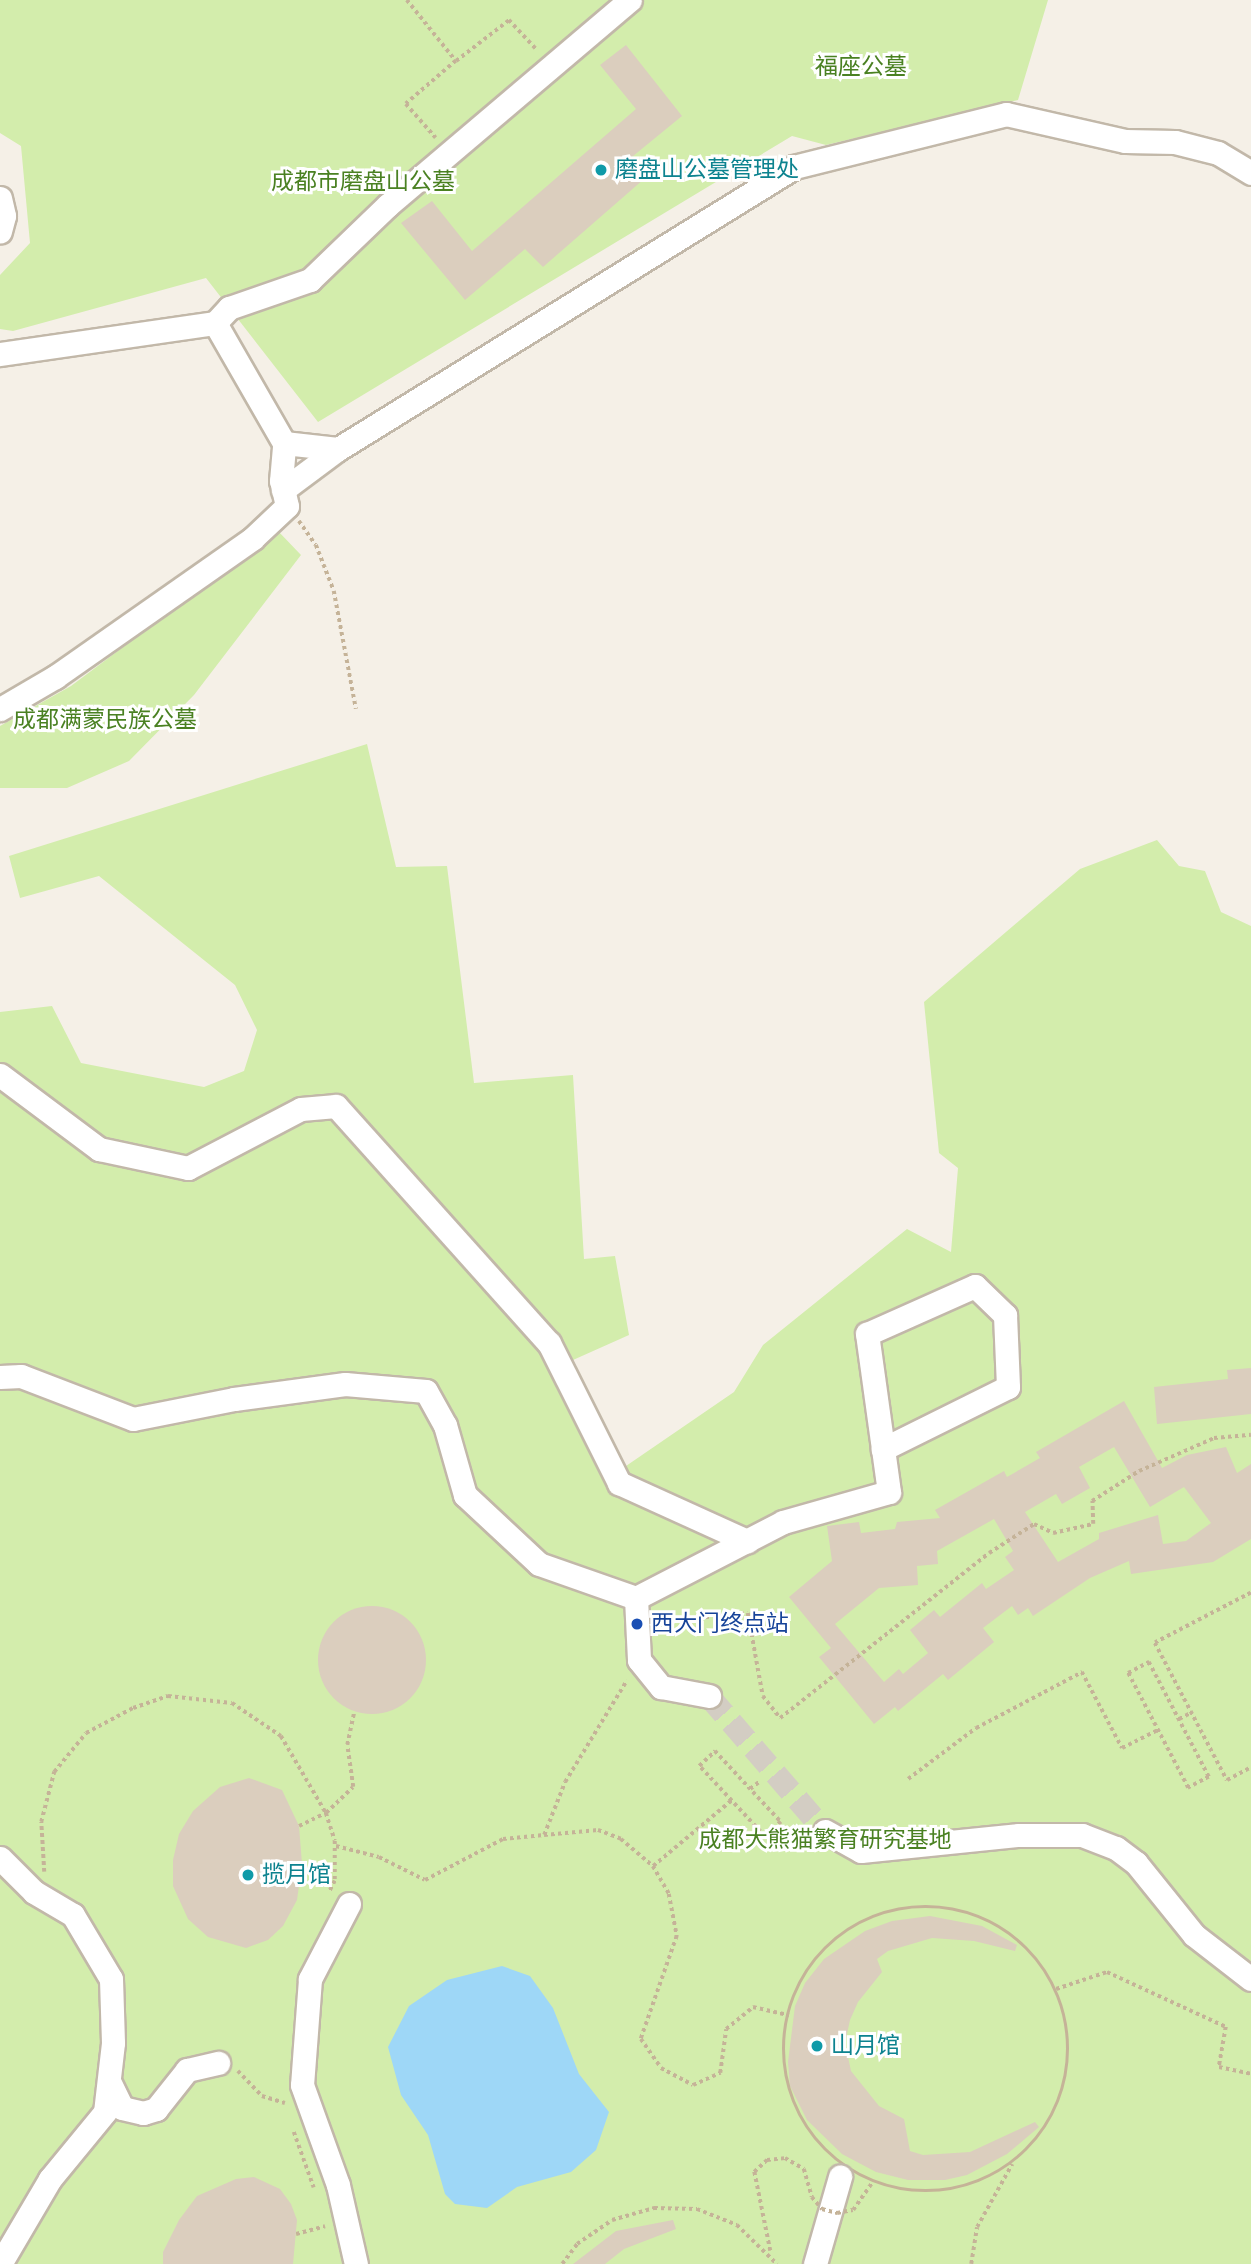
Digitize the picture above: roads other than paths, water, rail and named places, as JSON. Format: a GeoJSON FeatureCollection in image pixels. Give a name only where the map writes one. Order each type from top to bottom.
{"type":"FeatureCollection","features":[{"type":"Feature","properties":{"kind":"street"},"geometry":{"type":"LineString","coordinates":[[0,354],[215,323],[229,308],[310,279],[388,205],[630,0]]}},
{"type":"Feature","properties":{"kind":"street"},"geometry":{"type":"LineString","coordinates":[[0,709],[55,677],[240,547],[285,498],[338,449],[794,167],[1006,114],[1125,141],[1175,142],[1218,153],[1251,173]]}},
{"type":"Feature","properties":{"kind":"street"},"geometry":{"type":"LineString","coordinates":[[0,198],[4,216],[0,230]]}},
{"type":"Feature","properties":{"kind":"street"},"geometry":{"type":"LineString","coordinates":[[215,323],[284,443],[285,498]]}},
{"type":"Feature","properties":{"kind":"street"},"geometry":{"type":"LineString","coordinates":[[284,443],[338,449]]}},
{"type":"Feature","properties":{"kind":"street"},"geometry":{"type":"LineString","coordinates":[[0,1075],[99,1149],[188,1168],[302,1109],[336,1106],[549,1343],[619,1483],[747,1541]]}},
{"type":"Feature","properties":{"kind":"street"},"geometry":{"type":"LineString","coordinates":[[0,1377],[21,1376],[133,1419],[233,1399],[345,1384],[426,1391],[445,1425],[466,1495],[539,1564],[636,1598],[783,1522],[888,1492],[867,1334],[975,1286],[1005,1315],[1008,1387],[883,1449]]}},
{"type":"Feature","properties":{"kind":"street"},"geometry":{"type":"LineString","coordinates":[[636,1598],[639,1660],[661,1687],[709,1696]]}},
{"type":"Feature","properties":{"kind":"street"},"geometry":{"type":"LineString","coordinates":[[825,1831],[861,1851],[1019,1835],[1082,1835],[1116,1848],[1136,1863],[1194,1935],[1251,1979]]}},
{"type":"Feature","properties":{"kind":"street"},"geometry":{"type":"LineString","coordinates":[[0,1858],[34,1892],[49,1897],[73,1915],[111,1979],[109,2081],[105,2112],[50,2179],[0,2264]]}},
{"type":"Feature","properties":{"kind":"street"},"geometry":{"type":"LineString","coordinates":[[349,1904],[310,1979],[302,2085],[338,2185],[356,2264]]}},
{"type":"Feature","properties":{"kind":"street"},"geometry":{"type":"LineString","coordinates":[[109,2081],[122,2108],[143,2113],[156,2109],[187,2070],[218,2063]]}},
{"type":"Feature","properties":{"kind":"street"},"geometry":{"type":"LineString","coordinates":[[815,2264],[840,2177]]}},
{"type":"Feature","properties":{"kind":"water"},"geometry":{"type":"Polygon","coordinates":[[[502,1966],[530,1976],[553,2008],[579,2074],[609,2112],[596,2150],[571,2172],[517,2187],[487,2208],[455,2204],[445,2194],[428,2135],[401,2095],[388,2047],[409,2006],[447,1980],[502,1966]]]}},
{"type":"Feature","properties":{"kind":"tunnel"},"geometry":{"type":"LineString","coordinates":[[709,1696],[825,1831]]}},
{"type":"Feature","properties":{"kind":"place","name":"磨盘山公墓管理处"},"geometry":{"type":"Point","coordinates":[601,170]}},
{"type":"Feature","properties":{"kind":"place","name":"西大门终点站"},"geometry":{"type":"Point","coordinates":[637,1624]}},
{"type":"Feature","properties":{"kind":"place","name":"揽月馆"},"geometry":{"type":"Point","coordinates":[248,1875]}},
{"type":"Feature","properties":{"kind":"place","name":"山月馆"},"geometry":{"type":"Point","coordinates":[817,2046]}},
{"type":"Feature","properties":{"kind":"park label","name":"福座公墓"},"geometry":{"type":"Point","coordinates":[861,67]}},
{"type":"Feature","properties":{"kind":"park label","name":"成都市磨盘山公墓"},"geometry":{"type":"Point","coordinates":[363,182]}},
{"type":"Feature","properties":{"kind":"park label","name":"成都满蒙民族公墓"},"geometry":{"type":"Point","coordinates":[105,720]}},
{"type":"Feature","properties":{"kind":"park label","name":"成都大熊猫繁育研究基地"},"geometry":{"type":"Point","coordinates":[825,1840]}}]}
